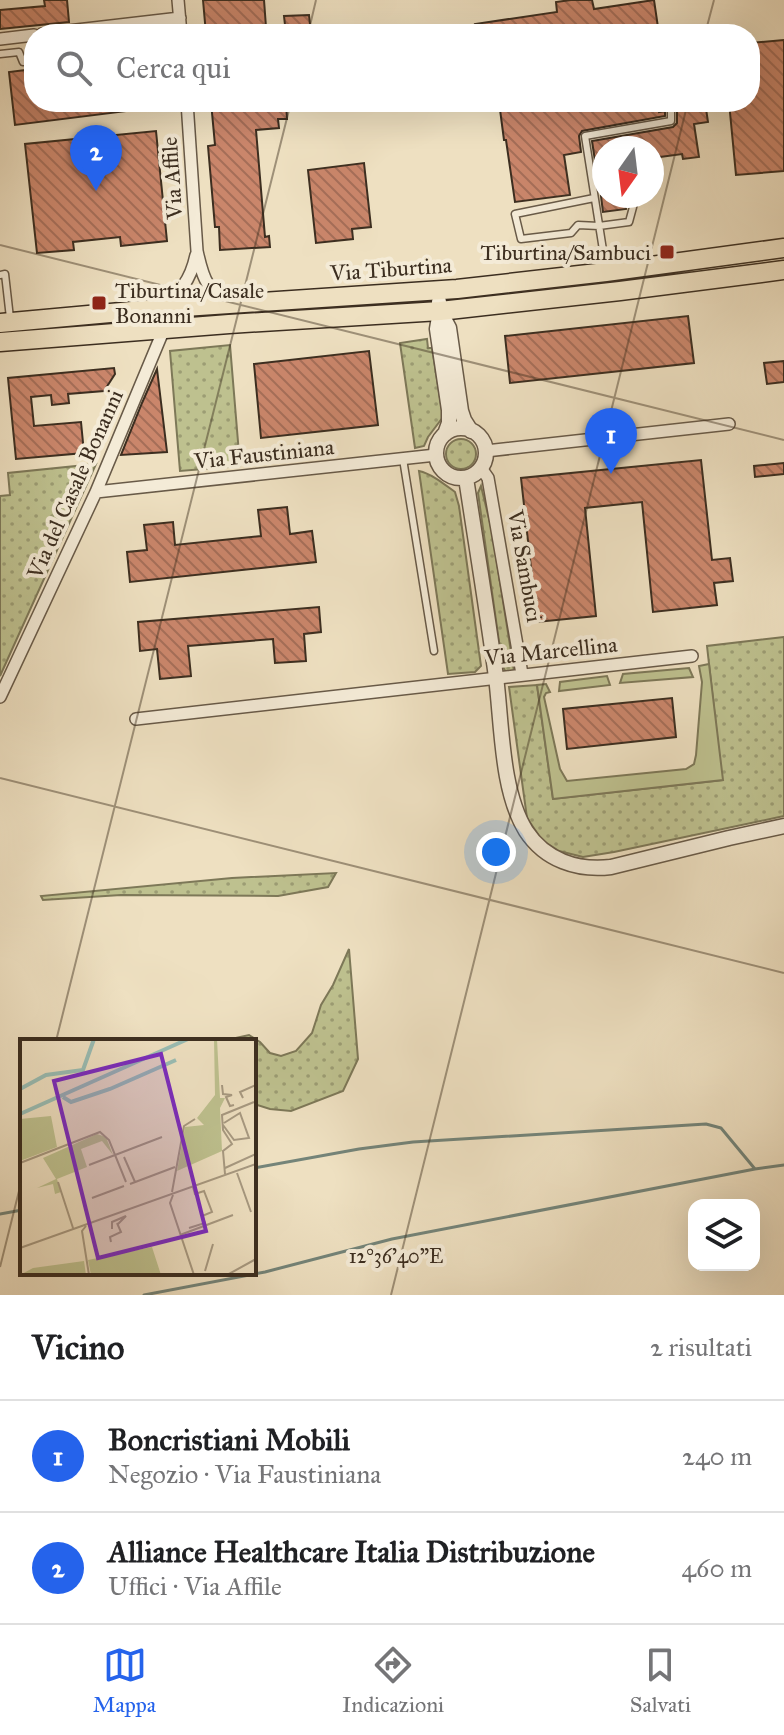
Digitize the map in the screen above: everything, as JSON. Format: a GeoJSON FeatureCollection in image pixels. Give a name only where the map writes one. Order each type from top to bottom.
{"type":"FeatureCollection","features":[{"type":"Feature","properties":{"kind":"main road","name":"Via Tiburtina"},"geometry":{"type":"LineString","coordinates":[[5,322],[277,301],[437,282],[606,272],[784,248]]}},
{"type":"Feature","properties":{"kind":"main road","name":"Via Tiburtina"},"geometry":{"type":"LineString","coordinates":[[0,342],[440,311],[784,270]]}},
{"type":"Feature","properties":{"kind":"street"},"geometry":{"type":"LineString","coordinates":[[178,0],[180,24]]}},
{"type":"Feature","properties":{"kind":"street"},"geometry":{"type":"LineString","coordinates":[[128,24],[180,18]]}},
{"type":"Feature","properties":{"kind":"street"},"geometry":{"type":"LineString","coordinates":[[0,39],[24,36]]}},
{"type":"Feature","properties":{"kind":"street","name":"Via Affile"},"geometry":{"type":"LineString","coordinates":[[188,112],[197,251],[206,282],[217,293],[228,297],[277,301]]}},
{"type":"Feature","properties":{"kind":"street","name":"Via Affile"},"geometry":{"type":"LineString","coordinates":[[154,309],[183,288],[192,272],[197,251]]}},
{"type":"Feature","properties":{"kind":"street"},"geometry":{"type":"LineString","coordinates":[[437,282],[440,311],[437,329],[449,410],[448,427],[437,446],[436,455],[445,472],[466,478],[481,468],[486,451],[461,411],[449,328],[440,311]]}},
{"type":"Feature","properties":{"kind":"street","name":"Via del Casale Bonanni"},"geometry":{"type":"LineString","coordinates":[[0,697],[96,492],[164,329]]}},
{"type":"Feature","properties":{"kind":"street"},"geometry":{"type":"LineString","coordinates":[[486,451],[729,424]]}},
{"type":"Feature","properties":{"kind":"street"},"geometry":{"type":"LineString","coordinates":[[445,434],[458,429],[471,431]]}},
{"type":"Feature","properties":{"kind":"street","name":"Via Faustiniana"},"geometry":{"type":"LineString","coordinates":[[96,492],[436,455]]}},
{"type":"Feature","properties":{"kind":"street","name":"Via Sambuci"},"geometry":{"type":"LineString","coordinates":[[481,468],[488,478],[522,674]]}},
{"type":"Feature","properties":{"kind":"street","name":"Via Sambuci"},"geometry":{"type":"LineString","coordinates":[[466,478],[496,678],[507,776],[515,809],[531,838],[559,860],[583,867],[611,867],[784,826]]}},
{"type":"Feature","properties":{"kind":"street","name":"Via Marcellina"},"geometry":{"type":"LineString","coordinates":[[136,719],[692,656]]}},
{"type":"Feature","properties":{"kind":"lane"},"geometry":{"type":"LineString","coordinates":[[0,54],[19,52],[24,62]]}},
{"type":"Feature","properties":{"kind":"lane"},"geometry":{"type":"LineString","coordinates":[[592,184],[585,136],[671,121],[671,112]]}},
{"type":"Feature","properties":{"kind":"lane"},"geometry":{"type":"LineString","coordinates":[[592,198],[515,214],[521,239],[571,233],[578,225],[629,222],[633,208]]}},
{"type":"Feature","properties":{"kind":"lane"},"geometry":{"type":"LineString","coordinates":[[596,208],[606,272]]}},
{"type":"Feature","properties":{"kind":"lane"},"geometry":{"type":"LineString","coordinates":[[0,275],[5,274],[5,322]]}},
{"type":"Feature","properties":{"kind":"lane"},"geometry":{"type":"LineString","coordinates":[[403,459],[434,651]]}},
{"type":"Feature","properties":{"kind":"green space"},"geometry":{"type":"Polygon","coordinates":[[[427,339],[428,348],[432,348],[443,417],[424,446],[415,448],[400,343],[427,339]]]}},
{"type":"Feature","properties":{"kind":"green space"},"geometry":{"type":"Polygon","coordinates":[[[230,345],[240,466],[180,471],[170,351],[230,345]]]}},
{"type":"Feature","properties":{"kind":"green space"},"geometry":{"type":"Polygon","coordinates":[[[461,439],[471,444],[476,454],[471,464],[461,469],[451,464],[446,454],[451,444],[461,439]]]}},
{"type":"Feature","properties":{"kind":"green space"},"geometry":{"type":"Polygon","coordinates":[[[96,464],[0,676],[0,496],[10,495],[8,473],[96,464]]]}},
{"type":"Feature","properties":{"kind":"green space"},"geometry":{"type":"Polygon","coordinates":[[[419,471],[455,492],[459,506],[481,666],[475,672],[448,674],[419,471]]]}},
{"type":"Feature","properties":{"kind":"green space"},"geometry":{"type":"Polygon","coordinates":[[[481,486],[492,531],[514,671],[505,671],[502,663],[478,493],[481,486]]]}},
{"type":"Feature","properties":{"kind":"green space"},"geometry":{"type":"Polygon","coordinates":[[[784,637],[784,816],[583,857],[559,851],[542,840],[527,818],[509,687],[537,685],[553,799],[722,780],[707,646],[784,637]]]}},
{"type":"Feature","properties":{"kind":"green space"},"geometry":{"type":"Polygon","coordinates":[[[709,664],[723,780],[553,799],[537,685],[546,684],[550,692],[544,697],[560,769],[567,781],[686,769],[694,764],[696,755],[702,682],[699,666],[709,664]]]}},
{"type":"Feature","properties":{"kind":"green space"},"geometry":{"type":"Polygon","coordinates":[[[689,668],[693,677],[620,683],[623,674],[689,668]]]}},
{"type":"Feature","properties":{"kind":"green space"},"geometry":{"type":"Polygon","coordinates":[[[607,676],[610,685],[559,691],[560,682],[607,676]]]}},
{"type":"Feature","properties":{"kind":"green space"},"geometry":{"type":"Polygon","coordinates":[[[336,873],[328,887],[278,896],[121,895],[43,900],[41,896],[232,878],[336,873]]]}},
{"type":"Feature","properties":{"kind":"green space"},"geometry":{"type":"Polygon","coordinates":[[[349,949],[358,1059],[343,1091],[291,1111],[256,1105],[256,1039],[270,1053],[281,1056],[296,1051],[312,1033],[321,1005],[349,949]]]}},
{"type":"Feature","properties":{"kind":"green space"},"geometry":{"type":"Polygon","coordinates":[[[249,1035],[255,1039],[235,1039],[236,1038],[249,1035]]]}},
{"type":"Feature","properties":{"kind":"building"},"geometry":{"type":"Polygon","coordinates":[[[44,0],[67,0],[69,22],[24,24],[24,27],[0,29],[0,10],[45,6],[44,0]]]}},
{"type":"Feature","properties":{"kind":"building"},"geometry":{"type":"Polygon","coordinates":[[[203,0],[264,0],[266,24],[205,24],[203,0]]]}},
{"type":"Feature","properties":{"kind":"building"},"geometry":{"type":"Polygon","coordinates":[[[592,0],[594,9],[654,0],[658,24],[475,24],[557,12],[556,2],[592,0]]]}},
{"type":"Feature","properties":{"kind":"building"},"geometry":{"type":"Polygon","coordinates":[[[309,15],[310,24],[285,24],[284,16],[309,15]]]}},
{"type":"Feature","properties":{"kind":"building"},"geometry":{"type":"Polygon","coordinates":[[[784,40],[784,171],[736,175],[730,112],[760,112],[760,42],[784,40]]]}},
{"type":"Feature","properties":{"kind":"building"},"geometry":{"type":"Polygon","coordinates":[[[24,70],[24,112],[119,112],[15,125],[9,72],[24,70]]]}},
{"type":"Feature","properties":{"kind":"building"},"geometry":{"type":"Polygon","coordinates":[[[212,112],[287,112],[287,119],[278,119],[279,128],[256,130],[265,237],[269,236],[270,247],[220,250],[208,146],[215,145],[212,112]]]}},
{"type":"Feature","properties":{"kind":"building"},"geometry":{"type":"Polygon","coordinates":[[[500,112],[665,112],[665,116],[582,131],[579,136],[581,152],[564,155],[570,195],[515,202],[500,112]]]}},
{"type":"Feature","properties":{"kind":"building"},"geometry":{"type":"Polygon","coordinates":[[[677,112],[706,112],[708,122],[694,124],[699,157],[683,159],[682,154],[664,156],[664,136],[621,136],[673,127],[677,123],[677,112]]]}},
{"type":"Feature","properties":{"kind":"building"},"geometry":{"type":"Polygon","coordinates":[[[156,131],[167,241],[121,246],[120,237],[73,242],[74,250],[37,253],[25,144],[156,131]]]}},
{"type":"Feature","properties":{"kind":"building"},"geometry":{"type":"Polygon","coordinates":[[[364,163],[371,227],[352,229],[353,239],[316,243],[308,170],[364,163]]]}},
{"type":"Feature","properties":{"kind":"building"},"geometry":{"type":"Polygon","coordinates":[[[602,208],[626,209],[603,212],[602,208]]]}},
{"type":"Feature","properties":{"kind":"building"},"geometry":{"type":"Polygon","coordinates":[[[688,316],[694,363],[510,383],[505,336],[688,316]]]}},
{"type":"Feature","properties":{"kind":"building"},"geometry":{"type":"Polygon","coordinates":[[[369,351],[378,425],[261,438],[254,364],[369,351]]]}},
{"type":"Feature","properties":{"kind":"building"},"geometry":{"type":"Polygon","coordinates":[[[784,361],[784,382],[767,384],[764,363],[784,361]]]}},
{"type":"Feature","properties":{"kind":"building"},"geometry":{"type":"Polygon","coordinates":[[[114,368],[115,374],[104,391],[68,394],[69,403],[52,405],[51,395],[31,397],[34,426],[81,422],[84,453],[16,459],[8,378],[114,368]]]}},
{"type":"Feature","properties":{"kind":"building"},"geometry":{"type":"Polygon","coordinates":[[[157,369],[167,452],[121,455],[142,403],[157,369]]]}},
{"type":"Feature","properties":{"kind":"building"},"geometry":{"type":"Polygon","coordinates":[[[701,460],[712,560],[730,558],[733,581],[714,583],[717,605],[653,612],[642,502],[585,508],[596,616],[537,622],[521,478],[701,460]]]}},
{"type":"Feature","properties":{"kind":"building"},"geometry":{"type":"Polygon","coordinates":[[[784,463],[784,474],[755,477],[754,466],[784,463]]]}},
{"type":"Feature","properties":{"kind":"building"},"geometry":{"type":"Polygon","coordinates":[[[287,507],[290,534],[312,531],[316,562],[130,582],[127,552],[147,550],[144,525],[173,522],[175,545],[261,536],[258,510],[287,507]]]}},
{"type":"Feature","properties":{"kind":"building"},"geometry":{"type":"Polygon","coordinates":[[[319,607],[321,632],[304,634],[306,661],[275,663],[273,639],[188,646],[191,676],[160,679],[157,649],[140,651],[138,622],[319,607]]]}},
{"type":"Feature","properties":{"kind":"building"},"geometry":{"type":"Polygon","coordinates":[[[672,698],[676,737],[567,749],[563,709],[672,698]]]}},
{"type":"Feature","properties":{"kind":"waterway"},"geometry":{"type":"LineString","coordinates":[[256,1168],[413,1142],[706,1124],[721,1128],[755,1169]]}},
{"type":"Feature","properties":{"kind":"waterway"},"geometry":{"type":"LineString","coordinates":[[256,1274],[392,1239],[784,1165]]}},
{"type":"Feature","properties":{"kind":"waterway"},"geometry":{"type":"LineString","coordinates":[[0,1214],[20,1210]]}},
{"type":"Feature","properties":{"kind":"waterway"},"geometry":{"type":"LineString","coordinates":[[144,1295],[249,1275]]}},
{"type":"Feature","properties":{"kind":"place","name":"Alliance Healthcare Italia Distribuzione"},"geometry":{"type":"Point","coordinates":[96,191]}},
{"type":"Feature","properties":{"kind":"place","name":"Tiburtina/Sambuci"},"geometry":{"type":"Point","coordinates":[667,252]}},
{"type":"Feature","properties":{"kind":"place","name":"Tiburtina/Casale Bonanni"},"geometry":{"type":"Point","coordinates":[99,303]}},
{"type":"Feature","properties":{"kind":"place","name":"Boncristiani Mobili"},"geometry":{"type":"Point","coordinates":[611,474]}}]}
